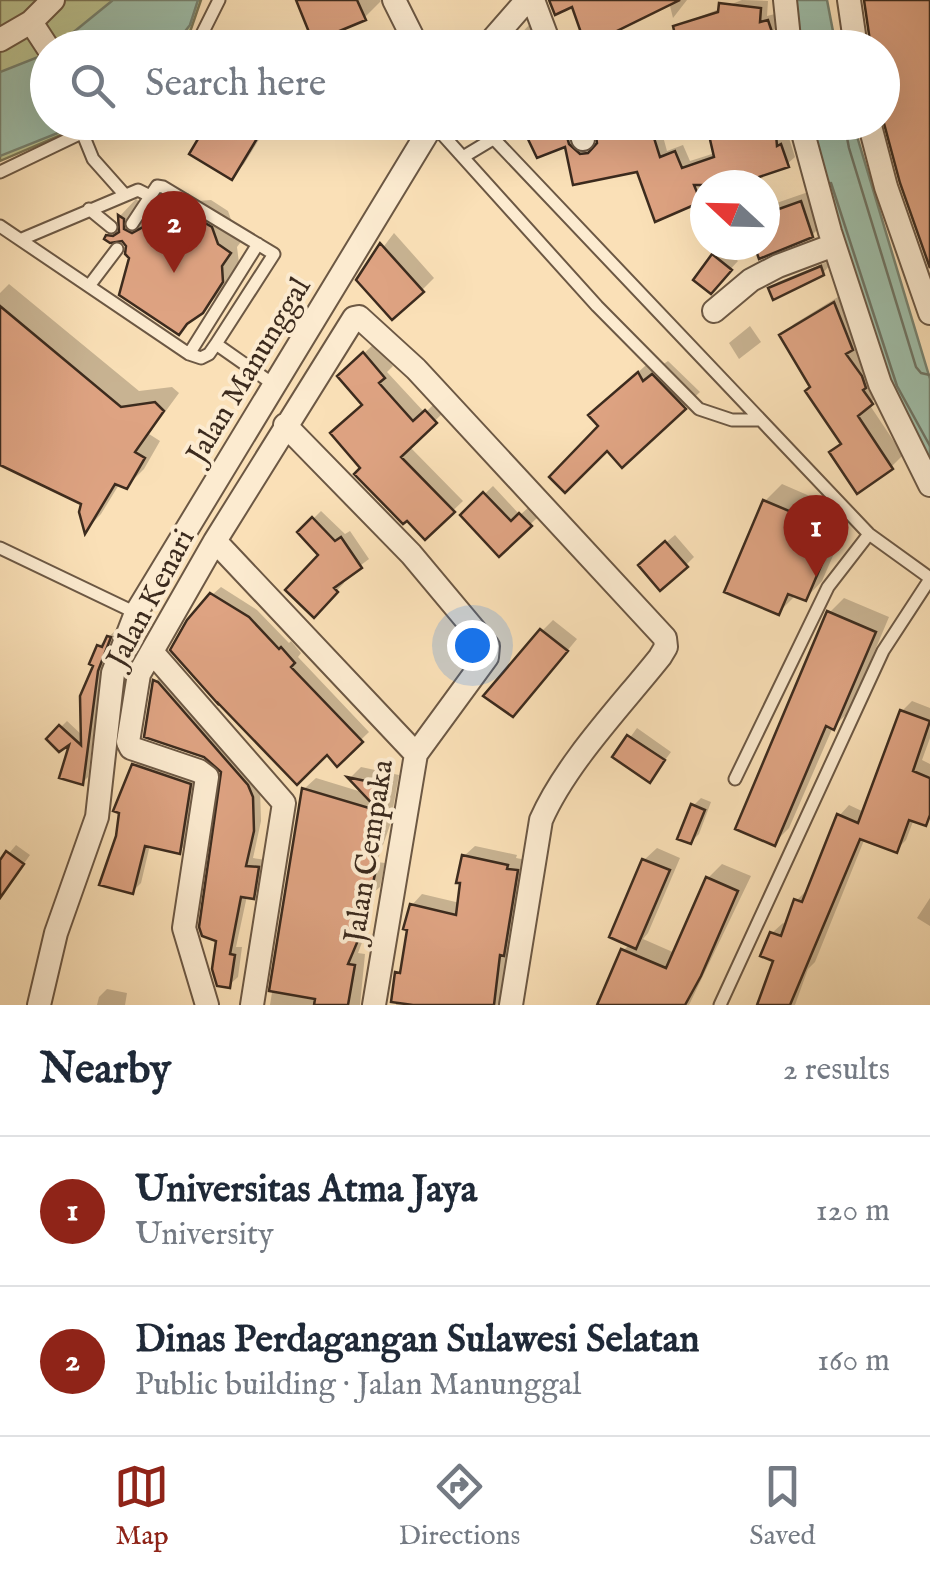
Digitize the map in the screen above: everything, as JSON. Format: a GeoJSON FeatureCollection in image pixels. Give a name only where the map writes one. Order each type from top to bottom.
{"type":"FeatureCollection","features":[{"type":"Feature","properties":{"kind":"street"},"geometry":{"type":"LineString","coordinates":[[42,30],[52,0]]}},
{"type":"Feature","properties":{"kind":"street"},"geometry":{"type":"LineString","coordinates":[[394,0],[409,30]]}},
{"type":"Feature","properties":{"kind":"street"},"geometry":{"type":"LineString","coordinates":[[502,30],[530,0],[543,30]]}},
{"type":"Feature","properties":{"kind":"street"},"geometry":{"type":"LineString","coordinates":[[785,0],[788,30]]}},
{"type":"Feature","properties":{"kind":"street"},"geometry":{"type":"LineString","coordinates":[[849,0],[853,30]]}},
{"type":"Feature","properties":{"kind":"street"},"geometry":{"type":"LineString","coordinates":[[0,40],[30,37]]}},
{"type":"Feature","properties":{"kind":"street","name":"Jalan Manunggal"},"geometry":{"type":"LineString","coordinates":[[39,1005],[56,933],[97,817],[110,698],[120,651],[136,613],[424,140]]}},
{"type":"Feature","properties":{"kind":"street"},"geometry":{"type":"LineString","coordinates":[[805,140],[834,246],[886,400],[930,485]]}},
{"type":"Feature","properties":{"kind":"street"},"geometry":{"type":"LineString","coordinates":[[874,140],[930,313]]}},
{"type":"Feature","properties":{"kind":"street"},"geometry":{"type":"LineString","coordinates":[[714,311],[750,280],[834,246]]}},
{"type":"Feature","properties":{"kind":"street","name":"Jalan Kenari"},"geometry":{"type":"LineString","coordinates":[[207,1005],[184,928],[208,777],[199,770],[134,750],[128,742],[135,686],[214,541],[354,318],[365,319],[416,370],[662,630],[666,647],[573,768],[541,820],[512,1005]]}},
{"type":"Feature","properties":{"kind":"street"},"geometry":{"type":"LineString","coordinates":[[286,425],[411,554],[488,646],[487,657],[416,754]]}},
{"type":"Feature","properties":{"kind":"street","name":"Jalan Cempaka"},"geometry":{"type":"LineString","coordinates":[[214,541],[416,754],[374,1005]]}},
{"type":"Feature","properties":{"kind":"street"},"geometry":{"type":"LineString","coordinates":[[152,652],[284,802],[252,1004]]}},
{"type":"Feature","properties":{"kind":"lane"},"geometry":{"type":"LineString","coordinates":[[204,30],[219,0]]}},
{"type":"Feature","properties":{"kind":"lane"},"geometry":{"type":"LineString","coordinates":[[0,172],[65,140]]}},
{"type":"Feature","properties":{"kind":"lane"},"geometry":{"type":"LineString","coordinates":[[94,140],[93,159],[125,195]]}},
{"type":"Feature","properties":{"kind":"lane"},"geometry":{"type":"LineString","coordinates":[[448,140],[597,306],[699,409],[732,420],[759,420]]}},
{"type":"Feature","properties":{"kind":"lane"},"geometry":{"type":"LineString","coordinates":[[463,157],[491,140]]}},
{"type":"Feature","properties":{"kind":"lane"},"geometry":{"type":"LineString","coordinates":[[494,140],[869,534],[930,579],[883,652],[720,1005]]}},
{"type":"Feature","properties":{"kind":"lane"},"geometry":{"type":"LineString","coordinates":[[0,226],[189,354],[201,358],[209,354],[274,254],[163,187],[157,186],[132,224]]}},
{"type":"Feature","properties":{"kind":"lane"},"geometry":{"type":"LineString","coordinates":[[22,239],[138,190],[150,196]]}},
{"type":"Feature","properties":{"kind":"lane"},"geometry":{"type":"LineString","coordinates":[[89,209],[111,226]]}},
{"type":"Feature","properties":{"kind":"lane"},"geometry":{"type":"LineString","coordinates":[[189,354],[258,244]]}},
{"type":"Feature","properties":{"kind":"lane"},"geometry":{"type":"LineString","coordinates":[[89,286],[117,248]]}},
{"type":"Feature","properties":{"kind":"lane"},"geometry":{"type":"LineString","coordinates":[[228,292],[244,302]]}},
{"type":"Feature","properties":{"kind":"lane"},"geometry":{"type":"LineString","coordinates":[[216,344],[273,384]]}},
{"type":"Feature","properties":{"kind":"lane"},"geometry":{"type":"LineString","coordinates":[[735,779],[828,587],[869,534]]}},
{"type":"Feature","properties":{"kind":"lane"},"geometry":{"type":"LineString","coordinates":[[0,548],[136,613]]}},
{"type":"Feature","properties":{"kind":"green space"},"geometry":{"type":"Polygon","coordinates":[[[0,0],[201,0],[191,30],[30,30],[30,140],[49,140],[0,161],[0,0]]]}},
{"type":"Feature","properties":{"kind":"water"},"geometry":{"type":"Polygon","coordinates":[[[113,0],[198,0],[186,30],[76,30],[113,0]]]}},
{"type":"Feature","properties":{"kind":"water"},"geometry":{"type":"Polygon","coordinates":[[[790,0],[827,0],[833,30],[794,30],[790,0]]]}},
{"type":"Feature","properties":{"kind":"water"},"geometry":{"type":"Polygon","coordinates":[[[30,60],[30,140],[40,140],[0,156],[0,72],[30,60]]]}},
{"type":"Feature","properties":{"kind":"water"},"geometry":{"type":"Polygon","coordinates":[[[810,140],[858,140],[930,379],[930,467],[888,390],[810,140]]]}},
{"type":"Feature","properties":{"kind":"building"},"geometry":{"type":"Polygon","coordinates":[[[296,0],[357,0],[366,20],[342,30],[308,30],[296,0]]]}},
{"type":"Feature","properties":{"kind":"building"},"geometry":{"type":"Polygon","coordinates":[[[549,0],[680,0],[619,30],[580,30],[572,7],[555,15],[549,0]]]}},
{"type":"Feature","properties":{"kind":"building"},"geometry":{"type":"Polygon","coordinates":[[[864,0],[930,0],[930,268],[888,140],[900,140],[900,30],[868,30],[864,0]]]}},
{"type":"Feature","properties":{"kind":"building"},"geometry":{"type":"Polygon","coordinates":[[[719,3],[761,8],[760,22],[768,20],[771,30],[674,30],[673,26],[718,12],[719,3]]]}},
{"type":"Feature","properties":{"kind":"building"},"geometry":{"type":"Polygon","coordinates":[[[197,140],[256,140],[232,180],[189,154],[197,140]]]}},
{"type":"Feature","properties":{"kind":"building"},"geometry":{"type":"Polygon","coordinates":[[[528,140],[568,140],[580,154],[588,153],[597,140],[655,140],[660,157],[675,151],[682,168],[714,157],[710,140],[776,140],[789,167],[690,170],[690,207],[655,222],[637,172],[573,185],[565,147],[537,158],[528,140]]]}},
{"type":"Feature","properties":{"kind":"building"},"geometry":{"type":"Polygon","coordinates":[[[801,201],[813,237],[780,250],[780,209],[801,201]]]}},
{"type":"Feature","properties":{"kind":"building"},"geometry":{"type":"Polygon","coordinates":[[[170,208],[180,216],[193,216],[212,227],[218,244],[231,253],[222,266],[223,282],[203,313],[179,335],[119,295],[129,258],[126,246],[122,241],[110,243],[104,239],[119,232],[118,215],[124,219],[124,229],[132,233],[162,220],[170,208]]]}},
{"type":"Feature","properties":{"kind":"building"},"geometry":{"type":"Polygon","coordinates":[[[380,243],[424,292],[392,320],[356,280],[380,243]]]}},
{"type":"Feature","properties":{"kind":"building"},"geometry":{"type":"Polygon","coordinates":[[[708,260],[720,260],[732,270],[711,294],[693,280],[708,260]]]}},
{"type":"Feature","properties":{"kind":"building"},"geometry":{"type":"Polygon","coordinates":[[[821,266],[824,275],[773,300],[768,288],[821,266]]]}},
{"type":"Feature","properties":{"kind":"building"},"geometry":{"type":"Polygon","coordinates":[[[834,302],[853,350],[846,354],[862,376],[866,388],[863,390],[873,404],[858,416],[893,469],[857,494],[829,452],[841,444],[805,391],[810,387],[779,335],[834,302]]]}},
{"type":"Feature","properties":{"kind":"building"},"geometry":{"type":"Polygon","coordinates":[[[0,306],[121,407],[155,402],[164,411],[135,452],[145,458],[127,489],[115,484],[85,534],[79,512],[81,504],[0,465],[0,306]]]}},
{"type":"Feature","properties":{"kind":"building"},"geometry":{"type":"Polygon","coordinates":[[[363,352],[385,378],[379,383],[413,421],[425,410],[437,423],[401,457],[455,512],[425,540],[407,521],[403,524],[354,474],[360,468],[330,433],[362,405],[337,376],[363,352]]]}},
{"type":"Feature","properties":{"kind":"building"},"geometry":{"type":"Polygon","coordinates":[[[638,372],[643,381],[652,374],[686,409],[622,468],[607,451],[565,493],[549,477],[598,426],[588,415],[638,372]]]}},
{"type":"Feature","properties":{"kind":"building"},"geometry":{"type":"Polygon","coordinates":[[[483,492],[511,521],[519,513],[532,526],[499,557],[460,515],[483,492]]]}},
{"type":"Feature","properties":{"kind":"building"},"geometry":{"type":"Polygon","coordinates":[[[763,500],[820,524],[812,545],[827,552],[806,601],[788,594],[779,615],[724,592],[763,500]]]}},
{"type":"Feature","properties":{"kind":"building"},"geometry":{"type":"Polygon","coordinates":[[[312,517],[335,541],[341,537],[362,568],[334,588],[338,592],[314,618],[285,590],[318,555],[297,532],[312,517]]]}},
{"type":"Feature","properties":{"kind":"building"},"geometry":{"type":"Polygon","coordinates":[[[665,541],[688,567],[660,591],[638,565],[665,541]]]}},
{"type":"Feature","properties":{"kind":"building"},"geometry":{"type":"Polygon","coordinates":[[[210,593],[249,617],[281,647],[295,663],[291,667],[363,742],[337,767],[327,755],[297,785],[170,650],[187,620],[210,593]]]}},
{"type":"Feature","properties":{"kind":"building"},"geometry":{"type":"Polygon","coordinates":[[[827,611],[876,632],[834,730],[826,726],[775,846],[735,829],[827,611]]]}},
{"type":"Feature","properties":{"kind":"building"},"geometry":{"type":"Polygon","coordinates":[[[540,629],[568,651],[513,717],[483,696],[540,629]]]}},
{"type":"Feature","properties":{"kind":"building"},"geometry":{"type":"Polygon","coordinates":[[[107,636],[111,637],[98,671],[83,785],[59,778],[69,745],[59,752],[46,739],[59,725],[81,745],[80,696],[97,645],[102,647],[107,636]]]}},
{"type":"Feature","properties":{"kind":"building"},"geometry":{"type":"Polygon","coordinates":[[[153,680],[248,785],[253,797],[254,831],[246,866],[259,867],[254,899],[241,897],[230,954],[235,955],[230,988],[217,986],[212,969],[216,941],[202,936],[199,927],[221,772],[204,757],[144,737],[153,680]]]}},
{"type":"Feature","properties":{"kind":"building"},"geometry":{"type":"Polygon","coordinates":[[[900,710],[930,721],[913,771],[930,778],[930,815],[926,826],[909,820],[897,853],[860,839],[790,1005],[757,1005],[773,961],[760,956],[770,932],[781,936],[794,899],[802,902],[837,814],[858,823],[900,710]]]}},
{"type":"Feature","properties":{"kind":"building"},"geometry":{"type":"Polygon","coordinates":[[[627,735],[665,760],[650,783],[612,757],[627,735]]]}},
{"type":"Feature","properties":{"kind":"building"},"geometry":{"type":"Polygon","coordinates":[[[132,764],[191,784],[180,854],[145,846],[133,894],[99,885],[116,836],[119,813],[113,811],[132,764]]]}},
{"type":"Feature","properties":{"kind":"building"},"geometry":{"type":"Polygon","coordinates":[[[347,777],[389,786],[368,873],[375,874],[369,901],[364,900],[359,938],[348,964],[355,965],[348,1005],[314,1005],[315,999],[269,991],[302,788],[379,811],[347,777]]]}},
{"type":"Feature","properties":{"kind":"building"},"geometry":{"type":"Polygon","coordinates":[[[691,804],[705,810],[691,844],[677,839],[691,804]]]}},
{"type":"Feature","properties":{"kind":"building"},"geometry":{"type":"Polygon","coordinates":[[[6,851],[24,864],[0,898],[0,860],[6,851]]]}},
{"type":"Feature","properties":{"kind":"building"},"geometry":{"type":"Polygon","coordinates":[[[462,855],[518,870],[494,1005],[391,1002],[395,972],[400,973],[407,930],[403,929],[410,904],[456,915],[460,883],[456,883],[462,855]]]}},
{"type":"Feature","properties":{"kind":"building"},"geometry":{"type":"Polygon","coordinates":[[[642,859],[670,870],[636,949],[609,937],[642,859]]]}},
{"type":"Feature","properties":{"kind":"building"},"geometry":{"type":"Polygon","coordinates":[[[706,877],[738,891],[685,1005],[597,1005],[621,949],[666,968],[706,877]]]}},
{"type":"Feature","properties":{"kind":"place","name":"Dinas Perdagangan Sulawesi Selatan"},"geometry":{"type":"Point","coordinates":[174,273]}},
{"type":"Feature","properties":{"kind":"place","name":"Universitas Atma Jaya"},"geometry":{"type":"Point","coordinates":[816,577]}}]}
